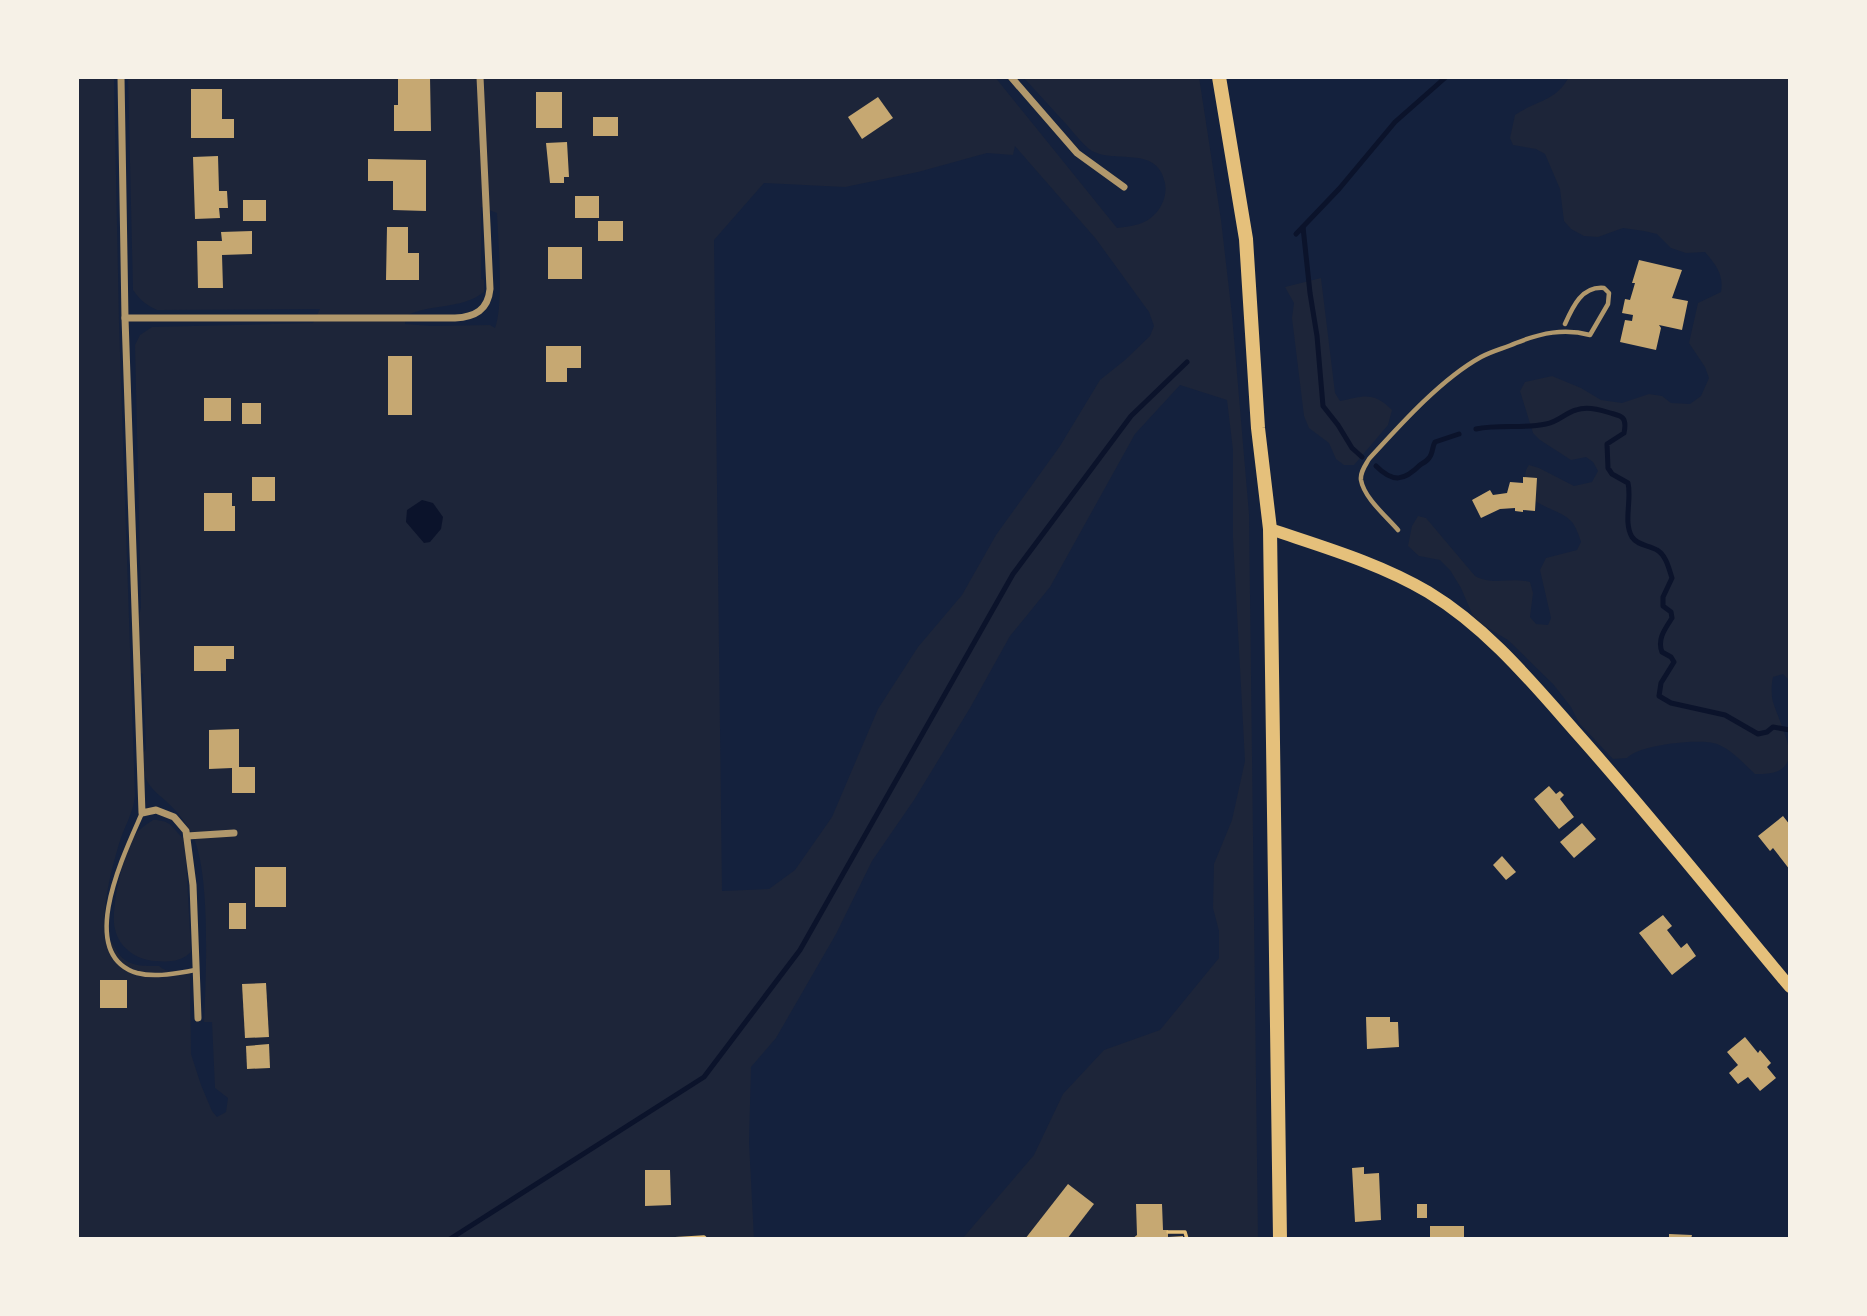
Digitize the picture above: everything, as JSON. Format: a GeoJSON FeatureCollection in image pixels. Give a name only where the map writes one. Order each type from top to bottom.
{"type":"FeatureCollection","features":[{"type":"Feature","properties":{"kind":"main road"},"geometry":{"type":"LineString","coordinates":[[1219,77],[1246,239],[1258,428],[1270,529],[1280,1239]]}},
{"type":"Feature","properties":{"kind":"main road"},"geometry":{"type":"LineString","coordinates":[[1270,529],[1344,554],[1426,591],[1483,632],[1603,762],[1790,987]]}},
{"type":"Feature","properties":{"kind":"street"},"geometry":{"type":"LineString","coordinates":[[121,77],[125,318],[142,813],[156,810],[173,817],[186,831],[193,885],[198,1018]]}},
{"type":"Feature","properties":{"kind":"street"},"geometry":{"type":"LineString","coordinates":[[125,318],[455,318],[470,317],[484,309],[490,289],[481,77]]}},
{"type":"Feature","properties":{"kind":"street"},"geometry":{"type":"LineString","coordinates":[[1010,77],[1077,153],[1124,187]]}},
{"type":"Feature","properties":{"kind":"street"},"geometry":{"type":"LineString","coordinates":[[187,836],[234,833]]}},
{"type":"Feature","properties":{"kind":"lane"},"geometry":{"type":"LineString","coordinates":[[1398,530],[1360,479],[1362,469],[1369,459],[1447,381],[1483,357],[1535,335],[1578,332],[1590,335],[1608,304],[1609,293],[1604,288],[1597,287],[1583,293],[1565,324]]}},
{"type":"Feature","properties":{"kind":"lane"},"geometry":{"type":"LineString","coordinates":[[142,813],[121,861],[107,904],[107,940],[119,964],[138,973],[167,975],[196,970]]}},
{"type":"Feature","properties":{"kind":"path"},"geometry":{"type":"LineString","coordinates":[[1168,1232],[1185,1232],[1187,1239]]}},
{"type":"Feature","properties":{"kind":"path"},"geometry":{"type":"LineString","coordinates":[[671,1239],[706,1239]]}},
{"type":"Feature","properties":{"kind":"shaded area"},"geometry":{"type":"Polygon","coordinates":[[[77,77],[114,77],[119,323],[135,796],[110,879],[105,938],[130,963],[159,966],[169,971],[186,970],[190,973],[191,1054],[201,1085],[217,1117],[226,1112],[228,1098],[215,1088],[212,1022],[204,1022],[206,925],[198,851],[183,820],[147,781],[141,755],[146,749],[143,674],[140,673],[136,626],[141,608],[135,345],[140,335],[152,327],[313,323],[320,309],[157,310],[138,297],[133,290],[128,77],[995,77],[1117,228],[1143,222],[1158,210],[1165,191],[1160,171],[1153,163],[1144,159],[1099,154],[1089,149],[1023,77],[1199,77],[1221,220],[1232,315],[1249,514],[1258,1239],[962,1239],[1034,1155],[1063,1094],[1104,1050],[1160,1030],[1219,958],[1219,931],[1213,908],[1214,864],[1232,820],[1245,761],[1233,538],[1233,450],[1227,400],[1180,385],[1135,434],[1050,587],[1010,636],[914,800],[872,861],[836,934],[776,1038],[751,1067],[749,1142],[754,1239],[77,1239],[77,77]],[[1015,146],[1013,155],[987,153],[918,172],[845,187],[764,183],[714,240],[722,891],[769,889],[795,870],[832,817],[878,709],[918,647],[962,595],[996,535],[1060,446],[1100,380],[1150,336],[1154,326],[1149,312],[1096,239],[1015,146]],[[481,207],[481,279],[484,280],[484,292],[466,302],[426,309],[406,316],[405,324],[490,325],[495,328],[500,288],[497,213],[481,207]]]}},
{"type":"Feature","properties":{"kind":"shaded area"},"geometry":{"type":"Polygon","coordinates":[[[1569,77],[1790,77],[1790,681],[1783,674],[1773,677],[1772,691],[1789,751],[1788,761],[1783,768],[1772,773],[1755,774],[1728,750],[1708,742],[1656,746],[1627,758],[1613,759],[1579,723],[1571,707],[1553,684],[1508,640],[1473,616],[1450,570],[1440,560],[1419,556],[1408,546],[1412,526],[1418,516],[1426,518],[1475,576],[1495,581],[1530,582],[1533,593],[1530,617],[1536,624],[1548,625],[1551,618],[1540,570],[1546,558],[1577,550],[1581,542],[1572,522],[1530,496],[1526,490],[1526,470],[1529,465],[1539,468],[1574,486],[1592,482],[1598,471],[1586,457],[1571,460],[1533,433],[1520,391],[1525,382],[1552,376],[1601,400],[1622,403],[1649,394],[1662,396],[1671,403],[1690,404],[1701,396],[1709,378],[1689,343],[1698,303],[1721,292],[1721,280],[1713,261],[1705,252],[1686,253],[1671,248],[1657,234],[1644,231],[1623,228],[1598,237],[1584,236],[1571,229],[1564,221],[1560,189],[1545,154],[1536,149],[1513,145],[1510,138],[1515,115],[1552,96],[1569,77]]]}},
{"type":"Feature","properties":{"kind":"shaded area"},"geometry":{"type":"Polygon","coordinates":[[[1321,278],[1335,393],[1340,401],[1374,397],[1392,410],[1388,425],[1354,465],[1344,465],[1336,459],[1329,443],[1309,428],[1304,416],[1292,318],[1294,303],[1285,287],[1321,278]]]}},
{"type":"Feature","properties":{"kind":"shaded area"},"geometry":{"type":"Polygon","coordinates":[[[422,500],[433,503],[443,517],[441,529],[430,542],[424,543],[406,522],[407,510],[422,500]]]}},
{"type":"Feature","properties":{"kind":"shaded area"},"geometry":{"type":"Polygon","coordinates":[[[153,820],[168,823],[185,840],[191,952],[174,961],[148,960],[135,955],[120,942],[115,929],[114,909],[125,857],[135,835],[153,820]]]}},
{"type":"Feature","properties":{"kind":"building"},"geometry":{"type":"Polygon","coordinates":[[[398,77],[430,77],[431,131],[394,131],[398,77]]]}},
{"type":"Feature","properties":{"kind":"building"},"geometry":{"type":"Polygon","coordinates":[[[191,89],[222,89],[222,119],[234,119],[234,138],[191,138],[191,89]]]}},
{"type":"Feature","properties":{"kind":"building"},"geometry":{"type":"Polygon","coordinates":[[[536,92],[562,92],[562,128],[536,128],[536,92]]]}},
{"type":"Feature","properties":{"kind":"building"},"geometry":{"type":"Polygon","coordinates":[[[878,97],[893,118],[862,139],[848,117],[878,97]]]}},
{"type":"Feature","properties":{"kind":"building"},"geometry":{"type":"Polygon","coordinates":[[[593,117],[618,117],[618,136],[593,136],[593,117]]]}},
{"type":"Feature","properties":{"kind":"building"},"geometry":{"type":"Polygon","coordinates":[[[567,142],[569,177],[564,177],[564,183],[550,183],[546,143],[567,142]]]}},
{"type":"Feature","properties":{"kind":"building"},"geometry":{"type":"Polygon","coordinates":[[[218,156],[219,191],[227,191],[228,208],[219,208],[220,218],[195,219],[193,157],[218,156]]]}},
{"type":"Feature","properties":{"kind":"building"},"geometry":{"type":"Polygon","coordinates":[[[368,159],[426,160],[426,211],[393,210],[393,181],[368,181],[368,159]]]}},
{"type":"Feature","properties":{"kind":"building"},"geometry":{"type":"Polygon","coordinates":[[[575,196],[599,196],[599,218],[575,218],[575,196]]]}},
{"type":"Feature","properties":{"kind":"building"},"geometry":{"type":"Polygon","coordinates":[[[243,200],[266,200],[266,221],[243,221],[243,200]]]}},
{"type":"Feature","properties":{"kind":"building"},"geometry":{"type":"Polygon","coordinates":[[[598,221],[623,221],[623,241],[598,241],[598,221]]]}},
{"type":"Feature","properties":{"kind":"building"},"geometry":{"type":"Polygon","coordinates":[[[387,227],[408,227],[408,253],[419,253],[419,280],[386,280],[387,227]]]}},
{"type":"Feature","properties":{"kind":"building"},"geometry":{"type":"Polygon","coordinates":[[[252,231],[252,254],[222,255],[223,288],[198,288],[197,241],[222,241],[221,232],[252,231]]]}},
{"type":"Feature","properties":{"kind":"building"},"geometry":{"type":"Polygon","coordinates":[[[548,247],[582,247],[582,279],[548,279],[548,247]]]}},
{"type":"Feature","properties":{"kind":"building"},"geometry":{"type":"Polygon","coordinates":[[[1639,260],[1682,270],[1672,298],[1688,301],[1682,330],[1659,325],[1661,328],[1656,350],[1620,342],[1625,320],[1632,321],[1633,315],[1622,313],[1625,299],[1630,300],[1639,260]]]}},
{"type":"Feature","properties":{"kind":"building"},"geometry":{"type":"Polygon","coordinates":[[[546,346],[581,346],[581,368],[567,368],[567,382],[546,382],[546,346]]]}},
{"type":"Feature","properties":{"kind":"building"},"geometry":{"type":"Polygon","coordinates":[[[388,356],[412,356],[412,415],[388,415],[388,356]]]}},
{"type":"Feature","properties":{"kind":"building"},"geometry":{"type":"Polygon","coordinates":[[[204,398],[231,398],[231,421],[204,421],[204,398]]]}},
{"type":"Feature","properties":{"kind":"building"},"geometry":{"type":"Polygon","coordinates":[[[242,403],[261,403],[261,424],[242,424],[242,403]]]}},
{"type":"Feature","properties":{"kind":"building"},"geometry":{"type":"Polygon","coordinates":[[[252,477],[275,477],[275,501],[252,501],[252,477]]]}},
{"type":"Feature","properties":{"kind":"building"},"geometry":{"type":"Polygon","coordinates":[[[1523,477],[1537,478],[1535,511],[1500,509],[1481,518],[1472,500],[1490,490],[1493,495],[1507,493],[1510,482],[1523,483],[1523,477]]]}},
{"type":"Feature","properties":{"kind":"building"},"geometry":{"type":"Polygon","coordinates":[[[204,493],[232,493],[235,531],[204,531],[204,493]]]}},
{"type":"Feature","properties":{"kind":"building"},"geometry":{"type":"Polygon","coordinates":[[[194,646],[234,646],[234,659],[226,659],[226,671],[194,671],[194,646]]]}},
{"type":"Feature","properties":{"kind":"building"},"geometry":{"type":"Polygon","coordinates":[[[239,729],[239,767],[255,767],[255,793],[232,793],[232,768],[209,769],[209,730],[239,729]]]}},
{"type":"Feature","properties":{"kind":"building"},"geometry":{"type":"Polygon","coordinates":[[[1549,786],[1556,794],[1560,791],[1564,795],[1560,799],[1574,817],[1559,829],[1534,799],[1549,786]]]}},
{"type":"Feature","properties":{"kind":"building"},"geometry":{"type":"Polygon","coordinates":[[[1783,816],[1790,825],[1790,870],[1773,848],[1770,851],[1758,836],[1783,816]]]}},
{"type":"Feature","properties":{"kind":"building"},"geometry":{"type":"Polygon","coordinates":[[[1582,823],[1596,839],[1574,858],[1560,842],[1582,823]]]}},
{"type":"Feature","properties":{"kind":"building"},"geometry":{"type":"Polygon","coordinates":[[[1502,856],[1516,872],[1506,880],[1493,865],[1502,856]]]}},
{"type":"Feature","properties":{"kind":"building"},"geometry":{"type":"Polygon","coordinates":[[[255,867],[286,867],[286,907],[255,907],[255,867]]]}},
{"type":"Feature","properties":{"kind":"building"},"geometry":{"type":"Polygon","coordinates":[[[229,903],[246,903],[246,929],[229,929],[229,903]]]}},
{"type":"Feature","properties":{"kind":"building"},"geometry":{"type":"Polygon","coordinates":[[[1663,915],[1672,926],[1667,930],[1681,948],[1687,943],[1696,956],[1672,975],[1639,933],[1663,915]]]}},
{"type":"Feature","properties":{"kind":"building"},"geometry":{"type":"Polygon","coordinates":[[[100,980],[127,980],[127,1008],[100,1008],[100,980]]]}},
{"type":"Feature","properties":{"kind":"building"},"geometry":{"type":"Polygon","coordinates":[[[266,983],[269,1037],[245,1038],[242,984],[266,983]]]}},
{"type":"Feature","properties":{"kind":"building"},"geometry":{"type":"Polygon","coordinates":[[[1366,1017],[1390,1017],[1390,1022],[1398,1022],[1399,1047],[1367,1049],[1366,1017]]]}},
{"type":"Feature","properties":{"kind":"building"},"geometry":{"type":"Polygon","coordinates":[[[1745,1037],[1758,1053],[1760,1050],[1771,1063],[1767,1067],[1776,1078],[1760,1091],[1748,1077],[1738,1084],[1729,1073],[1738,1065],[1727,1052],[1745,1037]]]}},
{"type":"Feature","properties":{"kind":"building"},"geometry":{"type":"Polygon","coordinates":[[[269,1044],[270,1068],[247,1069],[246,1046],[269,1044]]]}},
{"type":"Feature","properties":{"kind":"building"},"geometry":{"type":"Polygon","coordinates":[[[1364,1167],[1364,1174],[1379,1173],[1381,1220],[1355,1222],[1352,1168],[1364,1167]]]}},
{"type":"Feature","properties":{"kind":"building"},"geometry":{"type":"Polygon","coordinates":[[[645,1170],[670,1170],[671,1205],[645,1206],[645,1170]]]}},
{"type":"Feature","properties":{"kind":"building"},"geometry":{"type":"Polygon","coordinates":[[[1068,1184],[1094,1204],[1067,1239],[1025,1239],[1068,1184]]]}},
{"type":"Feature","properties":{"kind":"building"},"geometry":{"type":"Polygon","coordinates":[[[1136,1204],[1162,1204],[1163,1230],[1168,1230],[1168,1237],[1183,1236],[1183,1239],[1132,1239],[1137,1235],[1136,1204]]]}},
{"type":"Feature","properties":{"kind":"building"},"geometry":{"type":"Polygon","coordinates":[[[1417,1204],[1427,1204],[1427,1218],[1417,1218],[1417,1204]]]}},
{"type":"Feature","properties":{"kind":"building"},"geometry":{"type":"Polygon","coordinates":[[[1430,1226],[1464,1226],[1464,1239],[1430,1239],[1430,1226]]]}},
{"type":"Feature","properties":{"kind":"building"},"geometry":{"type":"Polygon","coordinates":[[[1669,1234],[1692,1235],[1691,1239],[1669,1239],[1669,1234]]]}},
{"type":"Feature","properties":{"kind":"waterway"},"geometry":{"type":"LineString","coordinates":[[1296,234],[1339,189],[1395,122],[1446,77]]}},
{"type":"Feature","properties":{"kind":"waterway"},"geometry":{"type":"LineString","coordinates":[[1303,227],[1323,406],[1352,448],[1362,457]]}},
{"type":"Feature","properties":{"kind":"waterway"},"geometry":{"type":"LineString","coordinates":[[450,1239],[704,1077],[800,950],[1013,574],[1131,416],[1187,362]]}},
{"type":"Feature","properties":{"kind":"waterway"},"geometry":{"type":"LineString","coordinates":[[1476,429],[1546,424],[1584,408],[1622,417],[1625,422],[1624,433],[1607,444],[1608,468],[1612,474],[1628,483],[1628,525],[1632,537],[1663,555],[1672,578],[1663,597],[1663,606],[1671,612],[1672,618],[1660,643],[1662,652],[1674,662],[1661,683],[1659,696],[1671,703],[1725,715],[1758,734],[1773,727],[1790,730]]}},
{"type":"Feature","properties":{"kind":"waterway"},"geometry":{"type":"LineString","coordinates":[[1376,466],[1393,477],[1404,477],[1428,459],[1435,442],[1459,434]]}}]}
